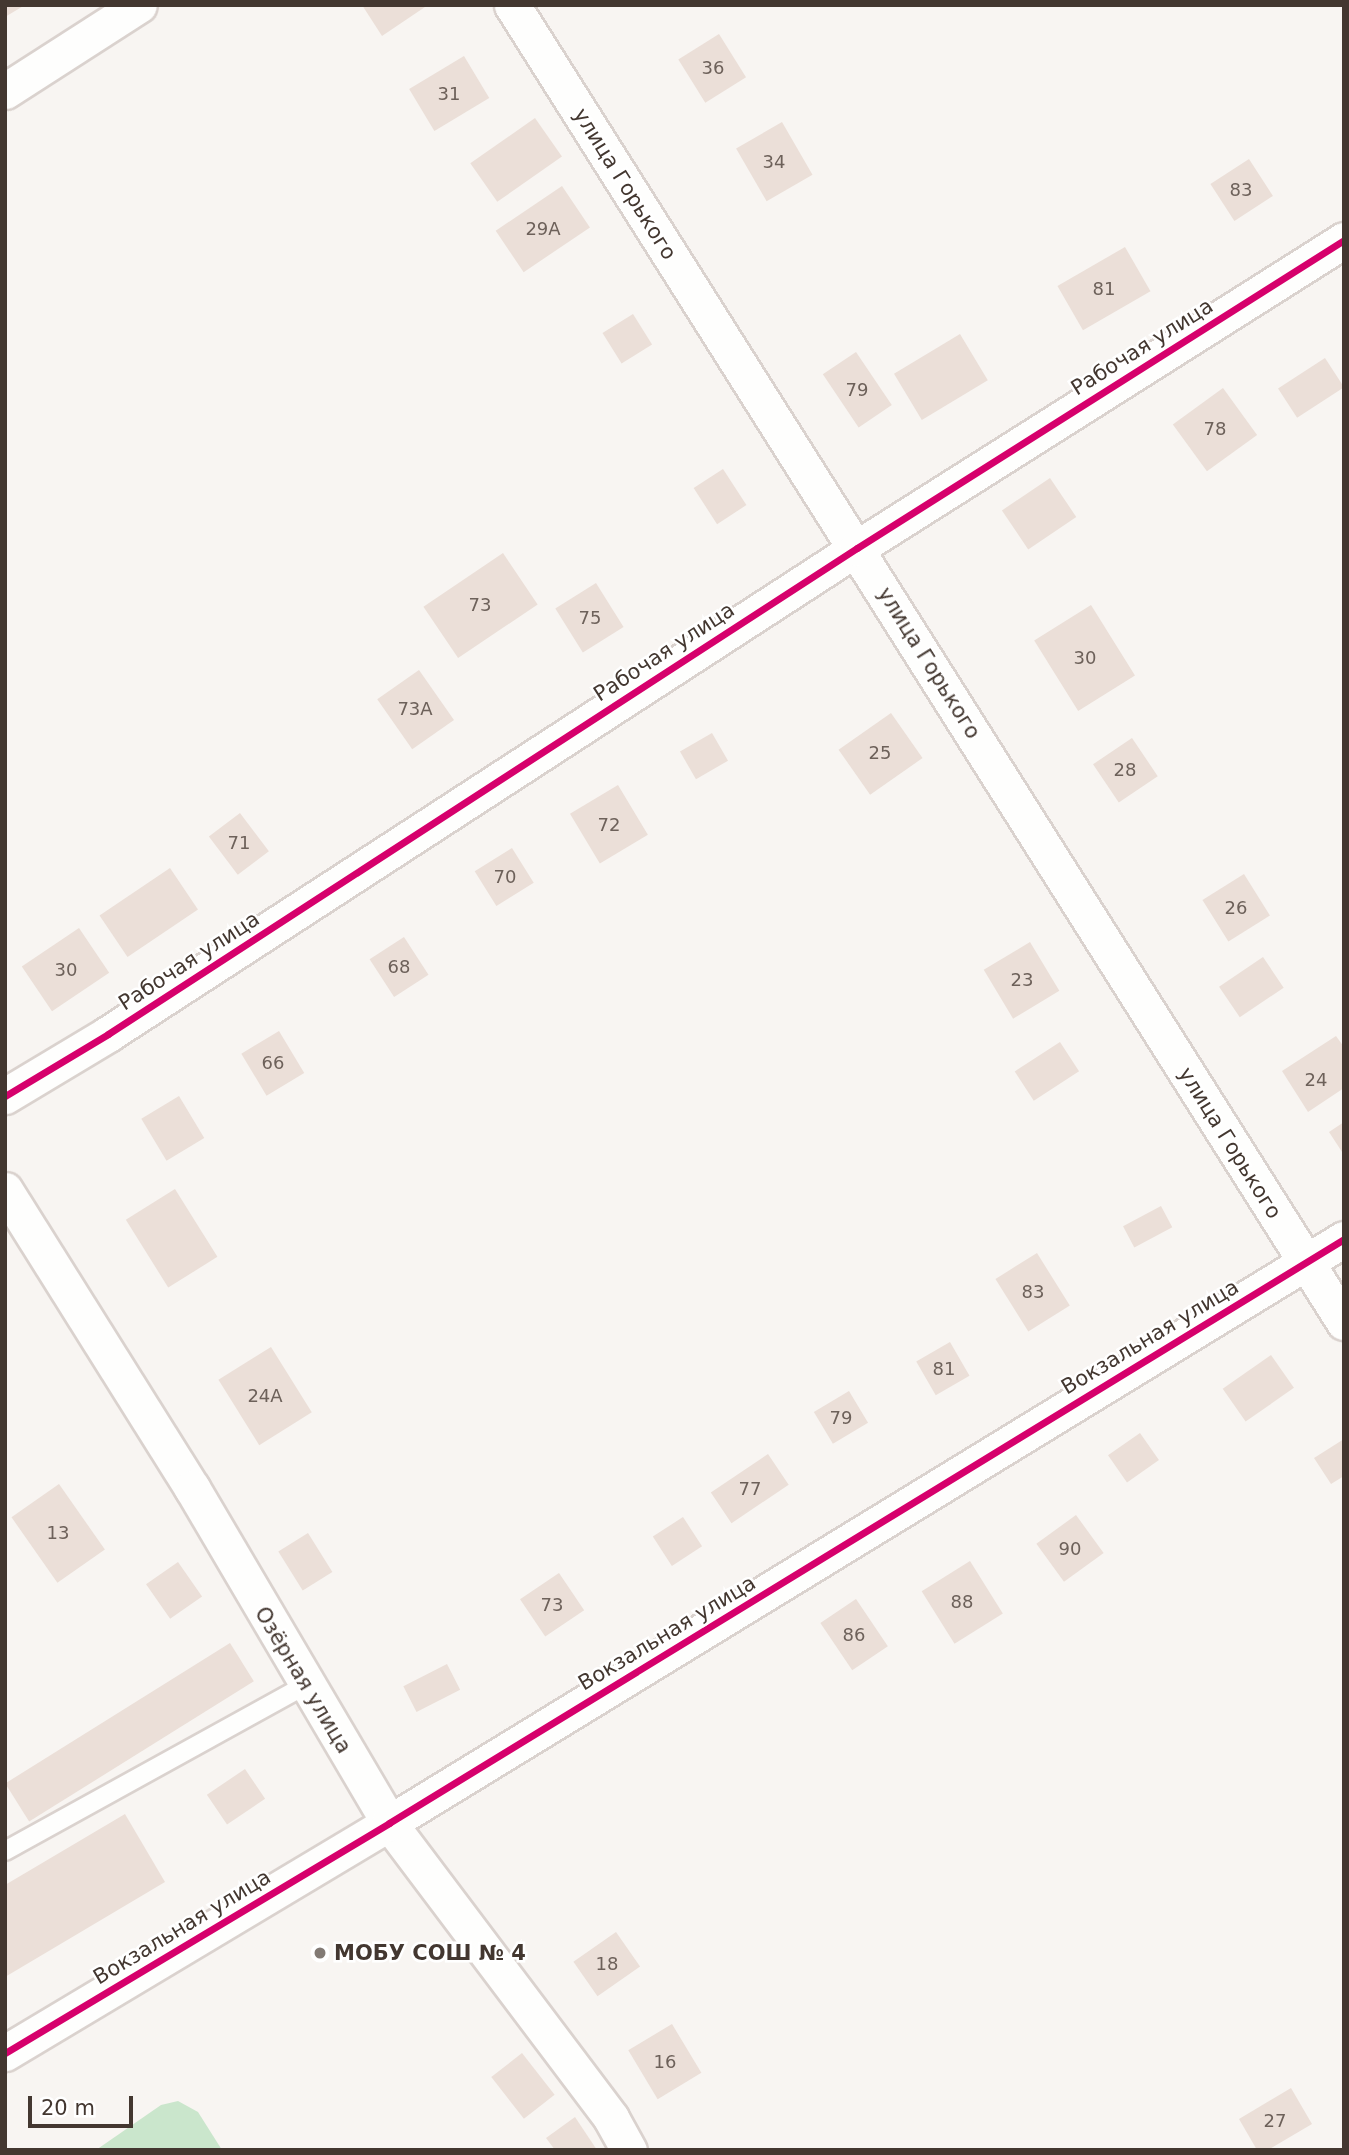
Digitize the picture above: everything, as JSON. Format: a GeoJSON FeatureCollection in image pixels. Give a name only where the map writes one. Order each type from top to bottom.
{"type":"FeatureCollection","features":[{"type":"Feature","properties":{"kind":"street"},"geometry":{"type":"LineString","coordinates":[[5,91],[139,5]]}},
{"type":"Feature","properties":{"kind":"street","name":"улица Горького"},"geometry":{"type":"LineString","coordinates":[[512,5],[1344,1322]]}},
{"type":"Feature","properties":{"kind":"street","name":"Рабочая улица"},"geometry":{"type":"LineString","coordinates":[[5,1096],[120,1027],[857,548],[1344,240]]}},
{"type":"Feature","properties":{"kind":"street","name":"Озёрная улица"},"geometry":{"type":"LineString","coordinates":[[5,1190],[192,1488],[304,1686],[389,1823],[611,2118],[629,2150]]}},
{"type":"Feature","properties":{"kind":"street","name":"Вокзальная улица"},"geometry":{"type":"LineString","coordinates":[[5,2053],[389,1823],[1344,1239]]}},
{"type":"Feature","properties":{"kind":"lane"},"geometry":{"type":"LineString","coordinates":[[5,1851],[304,1686]]}},
{"type":"Feature","properties":{"kind":"green space"},"geometry":{"type":"Polygon","coordinates":[[[178,2101],[198,2112],[222,2150],[96,2150],[161,2105],[178,2101]]]}},
{"type":"Feature","properties":{"kind":"building"},"geometry":{"type":"Polygon","coordinates":[[[5,5],[25,5],[5,17],[5,5]]]}},
{"type":"Feature","properties":{"kind":"building"},"geometry":{"type":"Polygon","coordinates":[[[362,5],[424,5],[425,7],[382,36],[362,5]]]}},
{"type":"Feature","properties":{"kind":"building"},"geometry":{"type":"Polygon","coordinates":[[[719,34],[746,77],[705,103],[678,59],[719,34]]]}},
{"type":"Feature","properties":{"kind":"building"},"geometry":{"type":"Polygon","coordinates":[[[464,56],[489,98],[434,131],[409,89],[464,56]]]}},
{"type":"Feature","properties":{"kind":"building"},"geometry":{"type":"Polygon","coordinates":[[[535,118],[562,157],[497,202],[470,163],[535,118]]]}},
{"type":"Feature","properties":{"kind":"building"},"geometry":{"type":"Polygon","coordinates":[[[782,122],[812,175],[767,201],[736,148],[782,122]]]}},
{"type":"Feature","properties":{"kind":"building"},"geometry":{"type":"Polygon","coordinates":[[[1249,159],[1273,196],[1234,221],[1210,184],[1249,159]]]}},
{"type":"Feature","properties":{"kind":"building"},"geometry":{"type":"Polygon","coordinates":[[[562,186],[590,227],[524,272],[496,231],[562,186]]]}},
{"type":"Feature","properties":{"kind":"building"},"geometry":{"type":"Polygon","coordinates":[[[1125,247],[1150,291],[1083,330],[1057,286],[1125,247]]]}},
{"type":"Feature","properties":{"kind":"building"},"geometry":{"type":"Polygon","coordinates":[[[633,314],[652,345],[622,364],[602,333],[633,314]]]}},
{"type":"Feature","properties":{"kind":"building"},"geometry":{"type":"Polygon","coordinates":[[[960,334],[988,380],[922,420],[894,374],[960,334]]]}},
{"type":"Feature","properties":{"kind":"building"},"geometry":{"type":"Polygon","coordinates":[[[856,352],[892,405],[859,427],[823,374],[856,352]]]}},
{"type":"Feature","properties":{"kind":"building"},"geometry":{"type":"Polygon","coordinates":[[[1325,358],[1344,387],[1297,418],[1278,388],[1325,358]]]}},
{"type":"Feature","properties":{"kind":"building"},"geometry":{"type":"Polygon","coordinates":[[[1223,388],[1257,435],[1207,471],[1173,424],[1223,388]]]}},
{"type":"Feature","properties":{"kind":"building"},"geometry":{"type":"Polygon","coordinates":[[[723,469],[746,505],[717,524],[694,488],[723,469]]]}},
{"type":"Feature","properties":{"kind":"building"},"geometry":{"type":"Polygon","coordinates":[[[1050,478],[1076,517],[1028,549],[1002,510],[1050,478]]]}},
{"type":"Feature","properties":{"kind":"building"},"geometry":{"type":"Polygon","coordinates":[[[503,553],[538,604],[458,658],[423,607],[503,553]]]}},
{"type":"Feature","properties":{"kind":"building"},"geometry":{"type":"Polygon","coordinates":[[[596,583],[624,627],[583,653],[555,608],[596,583]]]}},
{"type":"Feature","properties":{"kind":"building"},"geometry":{"type":"Polygon","coordinates":[[[1091,605],[1135,675],[1078,711],[1034,641],[1091,605]]]}},
{"type":"Feature","properties":{"kind":"building"},"geometry":{"type":"Polygon","coordinates":[[[419,670],[454,720],[412,749],[377,699],[419,670]]]}},
{"type":"Feature","properties":{"kind":"building"},"geometry":{"type":"Polygon","coordinates":[[[891,713],[923,758],[870,795],[839,750],[891,713]]]}},
{"type":"Feature","properties":{"kind":"building"},"geometry":{"type":"Polygon","coordinates":[[[712,733],[728,761],[696,779],[680,752],[712,733]]]}},
{"type":"Feature","properties":{"kind":"building"},"geometry":{"type":"Polygon","coordinates":[[[1132,738],[1158,776],[1119,802],[1093,764],[1132,738]]]}},
{"type":"Feature","properties":{"kind":"building"},"geometry":{"type":"Polygon","coordinates":[[[618,785],[648,835],[600,864],[570,814],[618,785]]]}},
{"type":"Feature","properties":{"kind":"building"},"geometry":{"type":"Polygon","coordinates":[[[240,813],[269,851],[238,875],[209,836],[240,813]]]}},
{"type":"Feature","properties":{"kind":"building"},"geometry":{"type":"Polygon","coordinates":[[[512,848],[534,883],[496,906],[475,871],[512,848]]]}},
{"type":"Feature","properties":{"kind":"building"},"geometry":{"type":"Polygon","coordinates":[[[170,868],[198,909],[127,957],[100,916],[170,868]]]}},
{"type":"Feature","properties":{"kind":"building"},"geometry":{"type":"Polygon","coordinates":[[[1244,874],[1270,916],[1228,942],[1202,900],[1244,874]]]}},
{"type":"Feature","properties":{"kind":"building"},"geometry":{"type":"Polygon","coordinates":[[[79,928],[109,973],[52,1011],[22,967],[79,928]]]}},
{"type":"Feature","properties":{"kind":"building"},"geometry":{"type":"Polygon","coordinates":[[[404,937],[429,975],[394,997],[370,959],[404,937]]]}},
{"type":"Feature","properties":{"kind":"building"},"geometry":{"type":"Polygon","coordinates":[[[1030,942],[1059,991],[1013,1019],[984,970],[1030,942]]]}},
{"type":"Feature","properties":{"kind":"building"},"geometry":{"type":"Polygon","coordinates":[[[1263,957],[1284,988],[1240,1017],[1219,987],[1263,957]]]}},
{"type":"Feature","properties":{"kind":"building"},"geometry":{"type":"Polygon","coordinates":[[[279,1031],[304,1073],[267,1096],[241,1054],[279,1031]]]}},
{"type":"Feature","properties":{"kind":"building"},"geometry":{"type":"Polygon","coordinates":[[[1336,1036],[1344,1047],[1344,1088],[1308,1112],[1282,1071],[1336,1036]]]}},
{"type":"Feature","properties":{"kind":"building"},"geometry":{"type":"Polygon","coordinates":[[[1060,1042],[1079,1071],[1034,1101],[1015,1071],[1060,1042]]]}},
{"type":"Feature","properties":{"kind":"building"},"geometry":{"type":"Polygon","coordinates":[[[179,1096],[204,1138],[167,1161],[141,1119],[179,1096]]]}},
{"type":"Feature","properties":{"kind":"building"},"geometry":{"type":"Polygon","coordinates":[[[1344,1122],[1344,1155],[1329,1132],[1344,1122]]]}},
{"type":"Feature","properties":{"kind":"building"},"geometry":{"type":"Polygon","coordinates":[[[175,1189],[217,1257],[168,1288],[126,1220],[175,1189]]]}},
{"type":"Feature","properties":{"kind":"building"},"geometry":{"type":"Polygon","coordinates":[[[1161,1206],[1172,1227],[1134,1247],[1123,1226],[1161,1206]]]}},
{"type":"Feature","properties":{"kind":"building"},"geometry":{"type":"Polygon","coordinates":[[[1037,1253],[1070,1306],[1028,1332],[995,1279],[1037,1253]]]}},
{"type":"Feature","properties":{"kind":"building"},"geometry":{"type":"Polygon","coordinates":[[[950,1342],[970,1376],[936,1395],[916,1362],[950,1342]]]}},
{"type":"Feature","properties":{"kind":"building"},"geometry":{"type":"Polygon","coordinates":[[[271,1347],[312,1412],[259,1445],[218,1380],[271,1347]]]}},
{"type":"Feature","properties":{"kind":"building"},"geometry":{"type":"Polygon","coordinates":[[[1271,1355],[1294,1388],[1246,1422],[1223,1389],[1271,1355]]]}},
{"type":"Feature","properties":{"kind":"building"},"geometry":{"type":"Polygon","coordinates":[[[849,1391],[868,1423],[833,1444],[814,1412],[849,1391]]]}},
{"type":"Feature","properties":{"kind":"building"},"geometry":{"type":"Polygon","coordinates":[[[1140,1433],[1159,1460],[1127,1482],[1108,1455],[1140,1433]]]}},
{"type":"Feature","properties":{"kind":"building"},"geometry":{"type":"Polygon","coordinates":[[[1344,1439],[1344,1476],[1331,1484],[1314,1458],[1344,1439]]]}},
{"type":"Feature","properties":{"kind":"building"},"geometry":{"type":"Polygon","coordinates":[[[768,1454],[789,1485],[731,1523],[711,1493],[768,1454]]]}},
{"type":"Feature","properties":{"kind":"building"},"geometry":{"type":"Polygon","coordinates":[[[59,1484],[105,1550],[57,1583],[11,1517],[59,1484]]]}},
{"type":"Feature","properties":{"kind":"building"},"geometry":{"type":"Polygon","coordinates":[[[1076,1515],[1104,1553],[1064,1582],[1036,1544],[1076,1515]]]}},
{"type":"Feature","properties":{"kind":"building"},"geometry":{"type":"Polygon","coordinates":[[[683,1517],[702,1546],[672,1566],[653,1537],[683,1517]]]}},
{"type":"Feature","properties":{"kind":"building"},"geometry":{"type":"Polygon","coordinates":[[[308,1533],[332,1572],[303,1591],[278,1552],[308,1533]]]}},
{"type":"Feature","properties":{"kind":"building"},"geometry":{"type":"Polygon","coordinates":[[[970,1561],[1003,1614],[955,1644],[922,1591],[970,1561]]]}},
{"type":"Feature","properties":{"kind":"building"},"geometry":{"type":"Polygon","coordinates":[[[178,1562],[202,1596],[170,1619],[146,1584],[178,1562]]]}},
{"type":"Feature","properties":{"kind":"building"},"geometry":{"type":"Polygon","coordinates":[[[559,1573],[584,1610],[545,1637],[520,1599],[559,1573]]]}},
{"type":"Feature","properties":{"kind":"building"},"geometry":{"type":"Polygon","coordinates":[[[856,1599],[888,1646],[852,1670],[820,1623],[856,1599]]]}},
{"type":"Feature","properties":{"kind":"building"},"geometry":{"type":"Polygon","coordinates":[[[230,1643],[254,1681],[29,1822],[5,1783],[230,1643]]]}},
{"type":"Feature","properties":{"kind":"building"},"geometry":{"type":"Polygon","coordinates":[[[447,1664],[460,1690],[417,1712],[403,1686],[447,1664]]]}},
{"type":"Feature","properties":{"kind":"building"},"geometry":{"type":"Polygon","coordinates":[[[245,1769],[265,1799],[227,1825],[207,1795],[245,1769]]]}},
{"type":"Feature","properties":{"kind":"building"},"geometry":{"type":"Polygon","coordinates":[[[125,1814],[165,1882],[5,1977],[5,1885],[125,1814]]]}},
{"type":"Feature","properties":{"kind":"building"},"geometry":{"type":"Polygon","coordinates":[[[616,1932],[640,1966],[597,1996],[573,1962],[616,1932]]]}},
{"type":"Feature","properties":{"kind":"building"},"geometry":{"type":"Polygon","coordinates":[[[672,2024],[701,2073],[658,2099],[628,2050],[672,2024]]]}},
{"type":"Feature","properties":{"kind":"building"},"geometry":{"type":"Polygon","coordinates":[[[522,2053],[555,2095],[524,2119],[491,2077],[522,2053]]]}},
{"type":"Feature","properties":{"kind":"building"},"geometry":{"type":"Polygon","coordinates":[[[1291,2088],[1312,2124],[1268,2150],[1257,2150],[1239,2119],[1291,2088]]]}},
{"type":"Feature","properties":{"kind":"building"},"geometry":{"type":"Polygon","coordinates":[[[575,2117],[597,2150],[555,2150],[546,2138],[575,2117]]]}},
{"type":"Feature","properties":{"kind":"cycle path"},"geometry":{"type":"LineString","coordinates":[[5,1096],[108,1034],[857,548],[1344,240]]}},
{"type":"Feature","properties":{"kind":"cycle path"},"geometry":{"type":"LineString","coordinates":[[5,2053],[389,1823],[1344,1239]]}},
{"type":"Feature","properties":{"kind":"place","name":"МОБУ СОШ № 4"},"geometry":{"type":"Point","coordinates":[320,1953]}}]}
